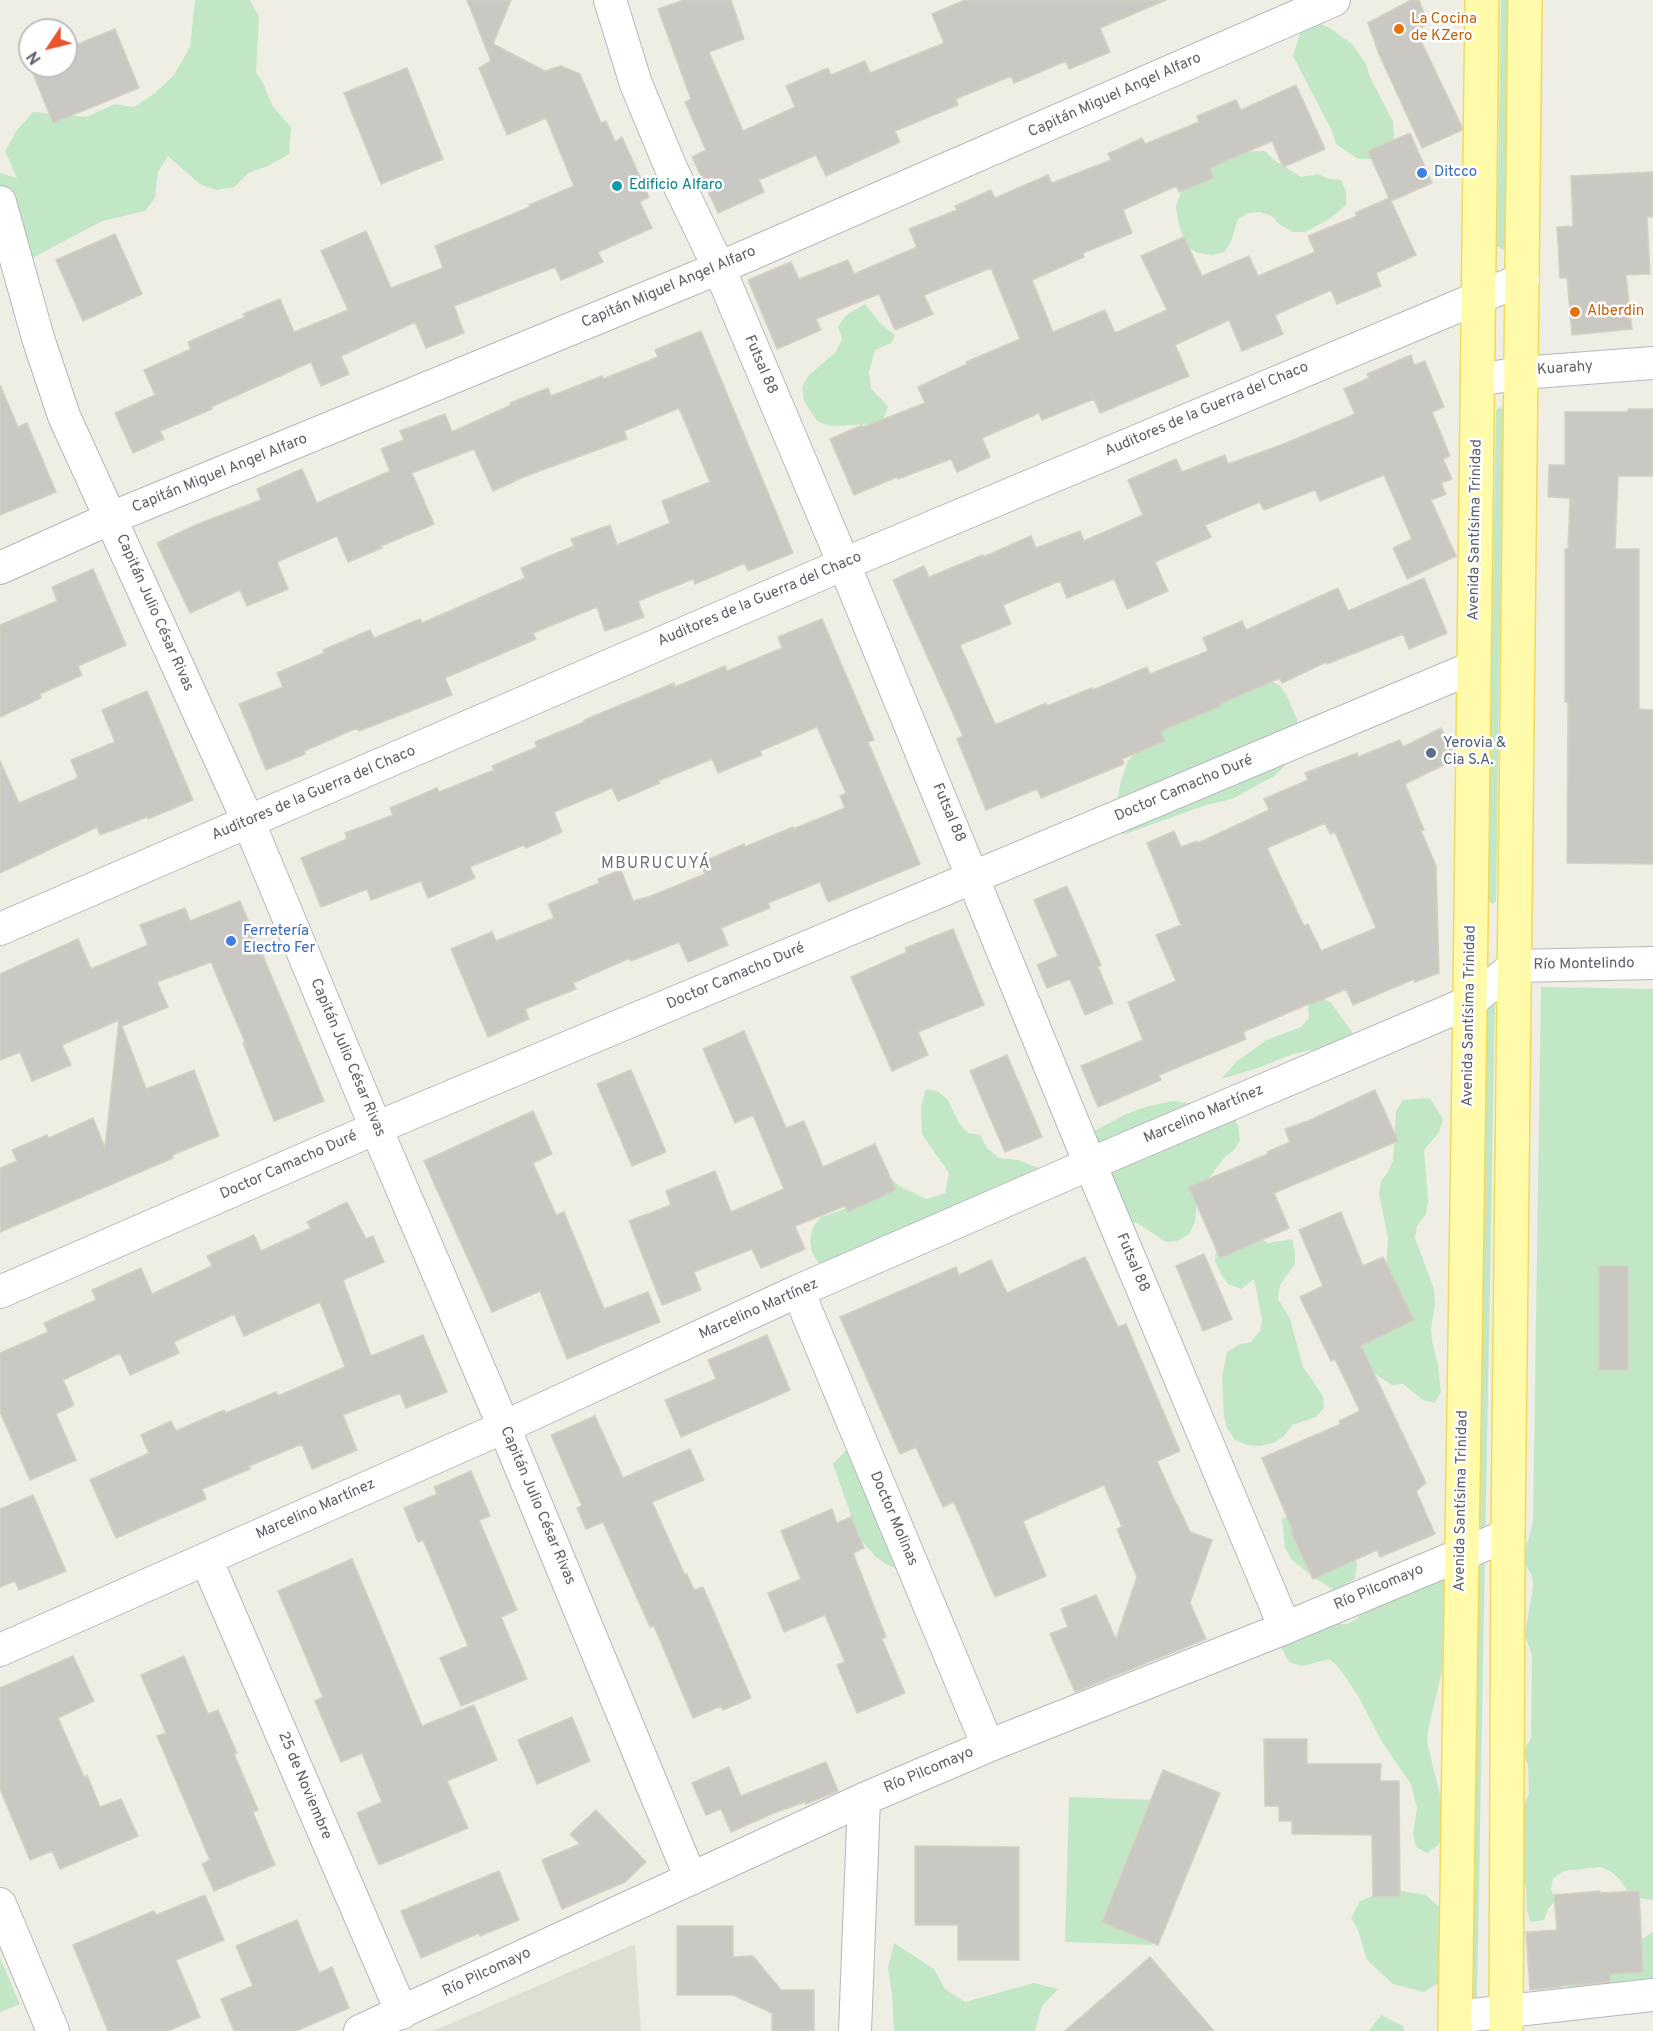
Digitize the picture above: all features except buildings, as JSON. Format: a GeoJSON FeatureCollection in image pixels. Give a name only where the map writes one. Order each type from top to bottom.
{"type":"FeatureCollection","features":[{"type":"Feature","properties":{"kind":"main road","name":"Avenida Santísima Trinidad"},"geometry":{"type":"LineString","coordinates":[[1455,2024],[1482,0]]}},
{"type":"Feature","properties":{"kind":"main road"},"geometry":{"type":"LineString","coordinates":[[1506,2021],[1508,1535],[1525,0]]}},
{"type":"Feature","properties":{"kind":"street","name":"Futsal 88"},"geometry":{"type":"LineString","coordinates":[[610,0],[636,84],[671,168],[719,268],[844,564],[1090,1164],[1285,1628]]}},
{"type":"Feature","properties":{"kind":"street","name":"Capitán Miguel Angel Alfaro"},"geometry":{"type":"LineString","coordinates":[[0,568],[111,518],[719,268],[1334,0]]}},
{"type":"Feature","properties":{"kind":"street","name":"Capitán Julio César Rivas"},"geometry":{"type":"LineString","coordinates":[[0,202],[38,338],[64,416],[249,823],[376,1128],[504,1426],[692,1879]]}},
{"type":"Feature","properties":{"kind":"street","name":"Auditores de la Guerra del Chaco"},"geometry":{"type":"LineString","coordinates":[[0,929],[844,564],[1522,279]]}},
{"type":"Feature","properties":{"kind":"street","name":"Kuarahy"},"geometry":{"type":"LineString","coordinates":[[1478,381],[1521,373],[1653,363]]}},
{"type":"Feature","properties":{"kind":"street","name":"Doctor Camacho Duré"},"geometry":{"type":"LineString","coordinates":[[0,1292],[376,1128],[1474,666]]}},
{"type":"Feature","properties":{"kind":"street","name":"Río Montelindo"},"geometry":{"type":"LineString","coordinates":[[1515,966],[1653,963]]}},
{"type":"Feature","properties":{"kind":"street","name":"Marcelino Martínez"},"geometry":{"type":"LineString","coordinates":[[0,1650],[504,1426],[798,1291],[1470,1002],[1515,966]]}},
{"type":"Feature","properties":{"kind":"street","name":"Doctor Molinas"},"geometry":{"type":"LineString","coordinates":[[798,1291],[988,1746]]}},
{"type":"Feature","properties":{"kind":"street","name":"Río Pilcomayo"},"geometry":{"type":"LineString","coordinates":[[360,2031],[864,1799],[988,1746],[1285,1628],[1508,1535]]}},
{"type":"Feature","properties":{"kind":"street","name":"25 de Noviembre"},"geometry":{"type":"LineString","coordinates":[[206,1559],[402,2013]]}},
{"type":"Feature","properties":{"kind":"street"},"geometry":{"type":"LineString","coordinates":[[855,2031],[864,1799]]}},
{"type":"Feature","properties":{"kind":"street"},"geometry":{"type":"LineString","coordinates":[[0,1904],[53,2031]]}},
{"type":"Feature","properties":{"kind":"street"},"geometry":{"type":"LineString","coordinates":[[1455,2024],[1506,2021],[1653,1995]]}},
{"type":"Feature","properties":{"kind":"shaded area"},"geometry":{"type":"Polygon","coordinates":[[[635,1944],[641,2031],[433,2031],[635,1944]]]}},
{"type":"Feature","properties":{"kind":"green space"},"geometry":{"type":"Polygon","coordinates":[[[195,0],[250,0],[259,17],[256,73],[273,107],[291,127],[289,154],[268,166],[248,173],[234,187],[217,190],[201,185],[168,156],[158,172],[155,198],[145,211],[102,221],[23,263],[7,265],[0,261],[0,173],[17,178],[5,151],[17,130],[33,112],[86,117],[115,104],[134,107],[155,93],[174,75],[190,47],[195,0]]]}},
{"type":"Feature","properties":{"kind":"green space"},"geometry":{"type":"Polygon","coordinates":[[[1501,0],[1509,0],[1506,246],[1503,250],[1497,246],[1501,0]]]}},
{"type":"Feature","properties":{"kind":"green space"},"geometry":{"type":"Polygon","coordinates":[[[1311,19],[1333,30],[1353,45],[1366,64],[1370,77],[1393,122],[1392,147],[1372,159],[1358,159],[1336,144],[1332,131],[1293,56],[1302,27],[1311,19]]]}},
{"type":"Feature","properties":{"kind":"green space"},"geometry":{"type":"Polygon","coordinates":[[[1253,151],[1265,151],[1274,160],[1301,177],[1318,174],[1329,179],[1341,180],[1346,191],[1346,205],[1328,220],[1305,232],[1293,232],[1280,225],[1272,216],[1260,212],[1248,213],[1238,219],[1231,242],[1224,252],[1212,255],[1198,253],[1186,246],[1176,207],[1180,194],[1194,173],[1216,159],[1253,151]]]}},
{"type":"Feature","properties":{"kind":"green space"},"geometry":{"type":"Polygon","coordinates":[[[865,304],[880,323],[895,335],[891,343],[875,350],[869,372],[871,389],[888,406],[884,418],[873,424],[831,426],[818,422],[804,401],[802,387],[808,376],[836,352],[842,339],[838,327],[845,316],[865,304]]]}},
{"type":"Feature","properties":{"kind":"green space"},"geometry":{"type":"Polygon","coordinates":[[[1501,407],[1503,410],[1496,901],[1493,904],[1488,901],[1496,410],[1501,407]]]}},
{"type":"Feature","properties":{"kind":"green space"},"geometry":{"type":"Polygon","coordinates":[[[1258,673],[1280,686],[1297,719],[1296,745],[1283,768],[1274,776],[1232,799],[1206,805],[1125,834],[1113,833],[1113,821],[1121,781],[1128,761],[1138,749],[1148,728],[1258,673]]]}},
{"type":"Feature","properties":{"kind":"green space"},"geometry":{"type":"Polygon","coordinates":[[[1541,987],[1653,989],[1653,1900],[1638,1898],[1627,1891],[1612,1872],[1600,1867],[1564,1871],[1553,1878],[1551,1889],[1556,1900],[1548,1909],[1544,1920],[1531,1922],[1527,1911],[1526,1886],[1516,1864],[1517,1828],[1529,1792],[1528,1765],[1523,1752],[1531,1738],[1532,1655],[1525,1635],[1533,1587],[1532,1575],[1525,1564],[1525,1551],[1533,1522],[1541,987]]]}},
{"type":"Feature","properties":{"kind":"green space"},"geometry":{"type":"Polygon","coordinates":[[[1319,996],[1331,1003],[1353,1033],[1331,1046],[1293,1054],[1221,1079],[1237,1061],[1267,1040],[1301,1027],[1309,1018],[1307,997],[1319,996]]]}},
{"type":"Feature","properties":{"kind":"green space"},"geometry":{"type":"Polygon","coordinates":[[[1487,1000],[1495,1001],[1477,1996],[1474,1999],[1469,1996],[1487,1000]]]}},
{"type":"Feature","properties":{"kind":"green space"},"geometry":{"type":"Polygon","coordinates":[[[926,1089],[939,1092],[948,1100],[959,1123],[968,1133],[980,1135],[987,1148],[999,1158],[1018,1160],[1052,1173],[877,1275],[863,1279],[827,1275],[812,1253],[810,1241],[813,1227],[821,1217],[845,1209],[853,1199],[885,1172],[898,1185],[926,1199],[945,1193],[949,1173],[922,1134],[921,1106],[926,1089]]]}},
{"type":"Feature","properties":{"kind":"green space"},"geometry":{"type":"Polygon","coordinates":[[[1430,1098],[1443,1119],[1439,1132],[1424,1150],[1428,1201],[1426,1214],[1417,1226],[1415,1238],[1434,1289],[1435,1304],[1431,1329],[1441,1392],[1435,1403],[1423,1400],[1403,1384],[1392,1385],[1369,1370],[1354,1348],[1386,1266],[1388,1239],[1379,1193],[1381,1181],[1393,1161],[1396,1111],[1403,1100],[1430,1098]]]}},
{"type":"Feature","properties":{"kind":"green space"},"geometry":{"type":"Polygon","coordinates":[[[1173,1101],[1223,1107],[1233,1113],[1240,1140],[1202,1187],[1197,1198],[1195,1222],[1189,1234],[1178,1241],[1166,1242],[1137,1223],[1125,1221],[1086,1140],[1094,1131],[1126,1114],[1173,1101]]]}},
{"type":"Feature","properties":{"kind":"green space"},"geometry":{"type":"Polygon","coordinates":[[[1258,1237],[1268,1243],[1292,1239],[1295,1264],[1280,1285],[1278,1299],[1290,1319],[1303,1367],[1323,1396],[1324,1408],[1316,1417],[1292,1425],[1284,1436],[1273,1443],[1260,1446],[1248,1445],[1235,1440],[1227,1428],[1224,1416],[1222,1376],[1227,1352],[1238,1345],[1251,1342],[1260,1331],[1262,1319],[1254,1279],[1241,1289],[1228,1284],[1215,1261],[1216,1248],[1258,1237]]]}},
{"type":"Feature","properties":{"kind":"green space"},"geometry":{"type":"Polygon","coordinates":[[[849,1447],[881,1454],[889,1465],[900,1499],[898,1569],[876,1557],[854,1532],[850,1512],[833,1464],[849,1447]]]}},
{"type":"Feature","properties":{"kind":"green space"},"geometry":{"type":"Polygon","coordinates":[[[1317,1502],[1351,1528],[1357,1565],[1355,1578],[1334,1590],[1292,1560],[1285,1548],[1282,1519],[1317,1502]]]}},
{"type":"Feature","properties":{"kind":"green space"},"geometry":{"type":"Polygon","coordinates":[[[1441,1577],[1452,1582],[1455,1632],[1443,1637],[1442,1671],[1427,1742],[1441,1799],[1444,1835],[1437,1846],[1427,1853],[1416,1847],[1413,1834],[1417,1808],[1411,1784],[1382,1742],[1357,1694],[1340,1669],[1330,1659],[1302,1666],[1289,1662],[1280,1645],[1323,1624],[1348,1624],[1358,1618],[1373,1597],[1441,1577]]]}},
{"type":"Feature","properties":{"kind":"green space"},"geometry":{"type":"Polygon","coordinates":[[[1069,1797],[1156,1800],[1152,1945],[1065,1942],[1069,1797]]]}},
{"type":"Feature","properties":{"kind":"green space"},"geometry":{"type":"Polygon","coordinates":[[[1390,1889],[1426,1895],[1448,1915],[1463,1968],[1424,1992],[1393,1984],[1367,1960],[1358,1930],[1351,1918],[1360,1901],[1390,1889]]]}},
{"type":"Feature","properties":{"kind":"green space"},"geometry":{"type":"Polygon","coordinates":[[[1653,1932],[1653,2009],[1571,2000],[1567,1987],[1571,1975],[1633,1945],[1653,1932]]]}},
{"type":"Feature","properties":{"kind":"green space"},"geometry":{"type":"Polygon","coordinates":[[[894,1943],[934,1969],[945,1989],[965,2002],[1034,1983],[1058,1989],[1042,2006],[1035,2031],[894,2031],[888,1968],[894,1943]]]}},
{"type":"Feature","properties":{"kind":"green space"},"geometry":{"type":"Polygon","coordinates":[[[0,1958],[20,2004],[0,2012],[0,1958]]]}},
{"type":"Feature","properties":{"kind":"green space"},"geometry":{"type":"Polygon","coordinates":[[[1381,2015],[1403,2026],[1404,2031],[1369,2031],[1381,2015]]]}},
{"type":"Feature","properties":{"kind":"place","name":"La Cocina de KZero"},"geometry":{"type":"Point","coordinates":[1399,29]}},
{"type":"Feature","properties":{"kind":"place","name":"Ditcco"},"geometry":{"type":"Point","coordinates":[1422,173]}},
{"type":"Feature","properties":{"kind":"place","name":"Edificio Alfaro"},"geometry":{"type":"Point","coordinates":[617,186]}},
{"type":"Feature","properties":{"kind":"place","name":"Alberdin"},"geometry":{"type":"Point","coordinates":[1575,312]}},
{"type":"Feature","properties":{"kind":"place","name":"Yerovia & Cia S.A."},"geometry":{"type":"Point","coordinates":[1431,753]}},
{"type":"Feature","properties":{"kind":"place","name":"Ferretería Electro Fer"},"geometry":{"type":"Point","coordinates":[231,941]}},
{"type":"Feature","properties":{"kind":"district","name":"MBURUCUYÁ"},"geometry":{"type":"Point","coordinates":[656,865]}}]}
